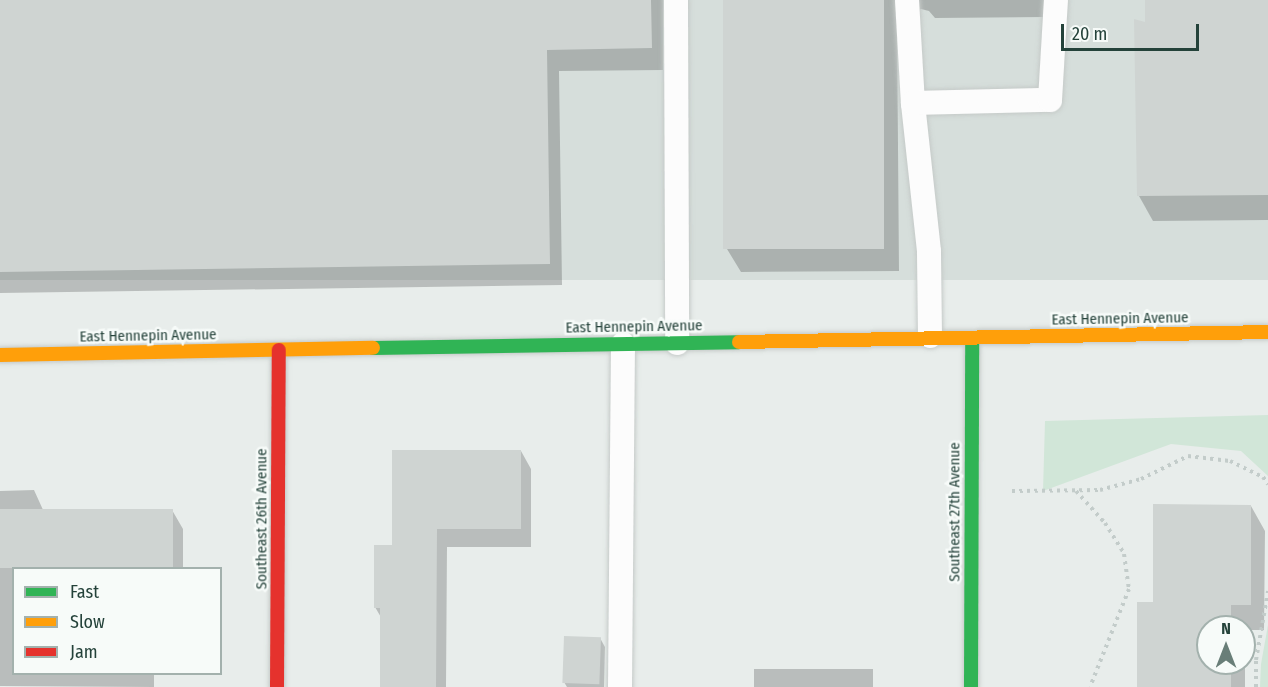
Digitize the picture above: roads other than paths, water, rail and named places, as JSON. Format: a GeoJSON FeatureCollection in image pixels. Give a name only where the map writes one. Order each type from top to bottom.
{"type":"FeatureCollection","features":[{"type":"Feature","properties":{"kind":"main road","name":"East Hennepin Avenue"},"geometry":{"type":"LineString","coordinates":[[0,355],[677,343],[930,336],[972,338],[1268,332]]}},
{"type":"Feature","properties":{"kind":"main road","name":"Southeast 27th Avenue"},"geometry":{"type":"LineString","coordinates":[[971,687],[972,338]]}},
{"type":"Feature","properties":{"kind":"main road","name":"Southeast 26th Avenue"},"geometry":{"type":"LineString","coordinates":[[277,687],[279,350]]}},
{"type":"Feature","properties":{"kind":"lane"},"geometry":{"type":"LineString","coordinates":[[676,0],[677,343]]}},
{"type":"Feature","properties":{"kind":"lane"},"geometry":{"type":"LineString","coordinates":[[908,0],[913,103],[929,251],[930,336]]}},
{"type":"Feature","properties":{"kind":"lane"},"geometry":{"type":"LineString","coordinates":[[913,103],[1050,100],[1056,0]]}},
{"type":"Feature","properties":{"kind":"lane"},"geometry":{"type":"LineString","coordinates":[[620,687],[623,344]]}}]}
